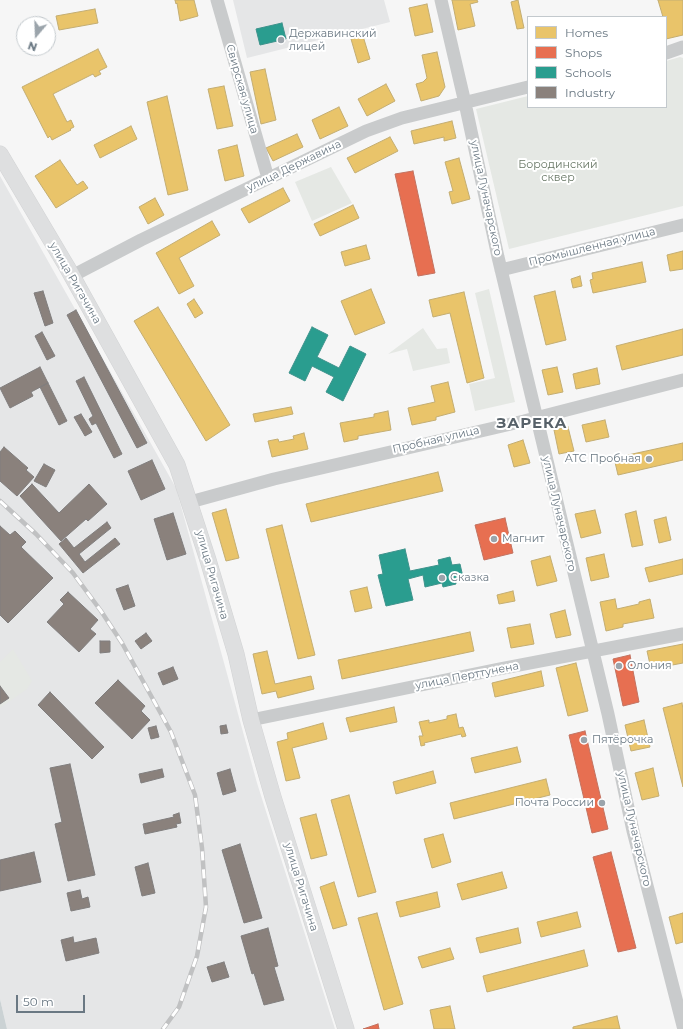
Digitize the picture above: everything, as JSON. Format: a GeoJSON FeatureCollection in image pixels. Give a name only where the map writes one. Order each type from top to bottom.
{"type":"FeatureCollection","features":[{"type":"Feature","properties":{"kind":"main road","name":"улица Ригачина"},"geometry":{"type":"LineString","coordinates":[[0,154],[72,276],[177,464],[236,654],[251,720],[346,1029]]}},
{"type":"Feature","properties":{"kind":"street","name":"Свирская улица"},"geometry":{"type":"LineString","coordinates":[[218,0],[268,178]]}},
{"type":"Feature","properties":{"kind":"street","name":"улица Луначарского"},"geometry":{"type":"LineString","coordinates":[[441,0],[501,270],[635,838],[683,1026]]}},
{"type":"Feature","properties":{"kind":"street"},"geometry":{"type":"LineString","coordinates":[[667,53],[683,47]]}},
{"type":"Feature","properties":{"kind":"street","name":"улица Державина"},"geometry":{"type":"LineString","coordinates":[[72,276],[141,240],[374,128],[402,118],[527,87]]}},
{"type":"Feature","properties":{"kind":"street","name":"Промышленная улица"},"geometry":{"type":"LineString","coordinates":[[501,270],[683,225]]}},
{"type":"Feature","properties":{"kind":"street","name":"Пробная улица"},"geometry":{"type":"LineString","coordinates":[[190,502],[274,479],[536,418],[683,380]]}},
{"type":"Feature","properties":{"kind":"street","name":"улица Перттунена"},"geometry":{"type":"LineString","coordinates":[[251,720],[484,672],[683,634]]}},
{"type":"Feature","properties":{"kind":"shaded area","name":"Державинский лицей"},"geometry":{"type":"Polygon","coordinates":[[[233,0],[384,0],[390,22],[247,58],[233,0]]]}},
{"type":"Feature","properties":{"kind":"shaded area"},"geometry":{"type":"Polygon","coordinates":[[[0,176],[176,488],[257,783],[335,1029],[7,1029],[0,999],[0,176]]]}},
{"type":"Feature","properties":{"kind":"shaded area"},"geometry":{"type":"Polygon","coordinates":[[[0,999],[7,1029],[0,1029],[0,999]]]}},
{"type":"Feature","properties":{"kind":"green space","name":"Бородинский сквер"},"geometry":{"type":"Polygon","coordinates":[[[680,57],[683,58],[683,206],[509,249],[476,109],[527,96],[527,108],[667,108],[667,61],[680,57]]]}},
{"type":"Feature","properties":{"kind":"green space"},"geometry":{"type":"Polygon","coordinates":[[[331,167],[352,203],[312,221],[295,182],[331,167]]]}},
{"type":"Feature","properties":{"kind":"green space"},"geometry":{"type":"Polygon","coordinates":[[[489,289],[515,402],[475,411],[469,384],[495,378],[475,293],[489,289]]]}},
{"type":"Feature","properties":{"kind":"green space"},"geometry":{"type":"Polygon","coordinates":[[[423,328],[437,349],[447,348],[450,363],[413,371],[407,349],[388,354],[423,328]]]}},
{"type":"Feature","properties":{"kind":"green space"},"geometry":{"type":"Polygon","coordinates":[[[13,649],[32,681],[27,689],[0,708],[0,662],[13,649]]]}},
{"type":"Feature","properties":{"kind":"building: Homes"},"geometry":{"type":"Polygon","coordinates":[[[175,0],[194,0],[198,16],[180,21],[177,3],[176,4],[175,0]]]}},
{"type":"Feature","properties":{"kind":"building: Homes"},"geometry":{"type":"Polygon","coordinates":[[[452,0],[477,0],[478,2],[470,4],[475,26],[458,30],[452,0]]]}},
{"type":"Feature","properties":{"kind":"building: Homes"},"geometry":{"type":"Polygon","coordinates":[[[518,0],[524,28],[517,29],[511,2],[518,0]]]}},
{"type":"Feature","properties":{"kind":"building: Homes"},"geometry":{"type":"Polygon","coordinates":[[[658,0],[683,0],[683,35],[667,39],[667,16],[663,16],[658,0]]]}},
{"type":"Feature","properties":{"kind":"building: Homes"},"geometry":{"type":"Polygon","coordinates":[[[427,4],[433,32],[415,36],[409,8],[427,4]]]}},
{"type":"Feature","properties":{"kind":"building: Homes"},"geometry":{"type":"Polygon","coordinates":[[[95,9],[98,23],[59,30],[56,16],[95,9]]]}},
{"type":"Feature","properties":{"kind":"building: Homes"},"geometry":{"type":"Polygon","coordinates":[[[363,36],[370,59],[358,63],[351,39],[363,36]]]}},
{"type":"Feature","properties":{"kind":"building: Homes"},"geometry":{"type":"Polygon","coordinates":[[[98,49],[107,67],[99,71],[101,74],[95,77],[93,74],[53,94],[67,122],[71,120],[74,127],[52,140],[50,136],[48,138],[22,87],[98,49]]]}},
{"type":"Feature","properties":{"kind":"building: Homes"},"geometry":{"type":"Polygon","coordinates":[[[437,52],[445,87],[439,96],[421,101],[416,84],[423,82],[427,78],[422,55],[437,52]]]}},
{"type":"Feature","properties":{"kind":"building: Homes"},"geometry":{"type":"Polygon","coordinates":[[[265,69],[276,120],[261,124],[250,72],[265,69]]]}},
{"type":"Feature","properties":{"kind":"building: Homes"},"geometry":{"type":"Polygon","coordinates":[[[386,84],[395,101],[367,116],[358,99],[386,84]]]}},
{"type":"Feature","properties":{"kind":"building: Homes"},"geometry":{"type":"Polygon","coordinates":[[[224,86],[233,126],[217,129],[208,89],[224,86]]]}},
{"type":"Feature","properties":{"kind":"building: Homes"},"geometry":{"type":"Polygon","coordinates":[[[167,96],[188,190],[168,195],[147,102],[167,96]]]}},
{"type":"Feature","properties":{"kind":"building: Homes"},"geometry":{"type":"Polygon","coordinates":[[[339,107],[348,126],[320,139],[312,120],[339,107]]]}},
{"type":"Feature","properties":{"kind":"building: Homes"},"geometry":{"type":"Polygon","coordinates":[[[452,121],[456,138],[444,141],[444,137],[414,144],[411,131],[452,121]]]}},
{"type":"Feature","properties":{"kind":"building: Homes"},"geometry":{"type":"Polygon","coordinates":[[[131,126],[137,139],[100,158],[94,145],[131,126]]]}},
{"type":"Feature","properties":{"kind":"building: Homes"},"geometry":{"type":"Polygon","coordinates":[[[297,134],[303,147],[273,161],[266,148],[297,134]]]}},
{"type":"Feature","properties":{"kind":"building: Homes"},"geometry":{"type":"Polygon","coordinates":[[[390,137],[398,151],[355,173],[347,158],[390,137]]]}},
{"type":"Feature","properties":{"kind":"building: Homes"},"geometry":{"type":"Polygon","coordinates":[[[237,145],[244,176],[225,181],[218,150],[237,145]]]}},
{"type":"Feature","properties":{"kind":"building: Homes"},"geometry":{"type":"Polygon","coordinates":[[[459,158],[470,199],[452,204],[449,192],[453,191],[445,162],[459,158]]]}},
{"type":"Feature","properties":{"kind":"building: Homes"},"geometry":{"type":"Polygon","coordinates":[[[60,160],[77,185],[83,181],[88,188],[56,208],[35,176],[60,160]]]}},
{"type":"Feature","properties":{"kind":"building: Homes"},"geometry":{"type":"Polygon","coordinates":[[[283,188],[290,201],[249,223],[241,209],[283,188]]]}},
{"type":"Feature","properties":{"kind":"building: Homes"},"geometry":{"type":"Polygon","coordinates":[[[155,198],[164,215],[148,224],[139,207],[155,198]]]}},
{"type":"Feature","properties":{"kind":"building: Homes"},"geometry":{"type":"Polygon","coordinates":[[[353,205],[359,218],[320,236],[314,224],[353,205]]]}},
{"type":"Feature","properties":{"kind":"building: Homes"},"geometry":{"type":"Polygon","coordinates":[[[212,221],[220,235],[179,258],[194,286],[179,294],[156,253],[212,221]]]}},
{"type":"Feature","properties":{"kind":"building: Homes"},"geometry":{"type":"Polygon","coordinates":[[[366,245],[370,259],[345,266],[341,252],[366,245]]]}},
{"type":"Feature","properties":{"kind":"building: Homes"},"geometry":{"type":"Polygon","coordinates":[[[683,251],[683,269],[670,271],[667,255],[683,251]]]}},
{"type":"Feature","properties":{"kind":"building: Homes"},"geometry":{"type":"Polygon","coordinates":[[[642,262],[646,282],[593,293],[590,280],[593,279],[592,273],[642,262]]]}},
{"type":"Feature","properties":{"kind":"building: Homes"},"geometry":{"type":"Polygon","coordinates":[[[580,276],[582,286],[573,288],[571,279],[580,276]]]}},
{"type":"Feature","properties":{"kind":"building: Homes"},"geometry":{"type":"Polygon","coordinates":[[[371,289],[385,323],[355,335],[341,301],[371,289]]]}},
{"type":"Feature","properties":{"kind":"building: Homes"},"geometry":{"type":"Polygon","coordinates":[[[555,291],[566,340],[546,345],[534,296],[555,291]]]}},
{"type":"Feature","properties":{"kind":"building: Homes"},"geometry":{"type":"Polygon","coordinates":[[[464,292],[484,378],[467,383],[450,313],[433,317],[429,300],[464,292]]]}},
{"type":"Feature","properties":{"kind":"building: Homes"},"geometry":{"type":"Polygon","coordinates":[[[194,299],[203,313],[195,318],[187,304],[194,299]]]}},
{"type":"Feature","properties":{"kind":"building: Homes"},"geometry":{"type":"Polygon","coordinates":[[[158,307],[230,425],[206,441],[134,321],[158,307]]]}},
{"type":"Feature","properties":{"kind":"building: Homes"},"geometry":{"type":"Polygon","coordinates":[[[683,329],[683,355],[622,370],[616,346],[683,329]]]}},
{"type":"Feature","properties":{"kind":"building: Homes"},"geometry":{"type":"Polygon","coordinates":[[[557,367],[563,392],[548,395],[542,370],[557,367]]]}},
{"type":"Feature","properties":{"kind":"building: Homes"},"geometry":{"type":"Polygon","coordinates":[[[597,368],[600,384],[576,389],[573,374],[597,368]]]}},
{"type":"Feature","properties":{"kind":"building: Homes"},"geometry":{"type":"Polygon","coordinates":[[[448,382],[455,412],[436,417],[436,420],[412,425],[408,408],[435,402],[431,386],[448,382]]]}},
{"type":"Feature","properties":{"kind":"building: Homes"},"geometry":{"type":"Polygon","coordinates":[[[291,407],[293,414],[255,422],[253,414],[291,407]]]}},
{"type":"Feature","properties":{"kind":"building: Homes"},"geometry":{"type":"Polygon","coordinates":[[[388,411],[391,430],[358,436],[358,439],[344,442],[340,423],[374,417],[374,414],[388,411]]]}},
{"type":"Feature","properties":{"kind":"building: Homes"},"geometry":{"type":"Polygon","coordinates":[[[605,420],[609,437],[586,442],[582,425],[605,420]]]}},
{"type":"Feature","properties":{"kind":"building: Homes"},"geometry":{"type":"Polygon","coordinates":[[[568,427],[574,451],[559,454],[554,430],[568,427]]]}},
{"type":"Feature","properties":{"kind":"building: Homes"},"geometry":{"type":"Polygon","coordinates":[[[304,433],[308,449],[272,457],[268,441],[278,439],[279,442],[294,439],[293,436],[304,433]]]}},
{"type":"Feature","properties":{"kind":"building: Homes"},"geometry":{"type":"Polygon","coordinates":[[[523,440],[530,463],[514,467],[508,445],[523,440]]]}},
{"type":"Feature","properties":{"kind":"building: Homes","name":"АТС Пробная"},"geometry":{"type":"Polygon","coordinates":[[[683,443],[683,460],[618,475],[614,458],[683,443]]]}},
{"type":"Feature","properties":{"kind":"building: Homes"},"geometry":{"type":"Polygon","coordinates":[[[438,472],[443,491],[311,522],[306,504],[438,472]]]}},
{"type":"Feature","properties":{"kind":"building: Homes"},"geometry":{"type":"Polygon","coordinates":[[[226,509],[239,558],[226,561],[212,513],[226,509]]]}},
{"type":"Feature","properties":{"kind":"building: Homes"},"geometry":{"type":"Polygon","coordinates":[[[595,510],[601,533],[581,538],[575,514],[595,510]]]}},
{"type":"Feature","properties":{"kind":"building: Homes"},"geometry":{"type":"Polygon","coordinates":[[[636,511],[643,545],[632,547],[625,514],[636,511]]]}},
{"type":"Feature","properties":{"kind":"building: Homes"},"geometry":{"type":"Polygon","coordinates":[[[666,517],[671,540],[659,543],[654,520],[666,517]]]}},
{"type":"Feature","properties":{"kind":"building: Homes"},"geometry":{"type":"Polygon","coordinates":[[[282,525],[315,655],[298,659],[266,529],[282,525]]]}},
{"type":"Feature","properties":{"kind":"building: Homes"},"geometry":{"type":"Polygon","coordinates":[[[604,554],[609,577],[591,581],[586,558],[604,554]]]}},
{"type":"Feature","properties":{"kind":"building: Homes"},"geometry":{"type":"Polygon","coordinates":[[[550,556],[557,581],[537,586],[531,561],[550,556]]]}},
{"type":"Feature","properties":{"kind":"building: Homes"},"geometry":{"type":"Polygon","coordinates":[[[683,559],[683,574],[649,582],[645,568],[683,559]]]}},
{"type":"Feature","properties":{"kind":"building: Homes"},"geometry":{"type":"Polygon","coordinates":[[[367,587],[372,608],[355,612],[350,591],[367,587]]]}},
{"type":"Feature","properties":{"kind":"building: Homes"},"geometry":{"type":"Polygon","coordinates":[[[513,591],[515,601],[499,604],[497,595],[513,591]]]}},
{"type":"Feature","properties":{"kind":"building: Homes"},"geometry":{"type":"Polygon","coordinates":[[[615,599],[617,609],[639,604],[639,602],[650,599],[654,618],[623,624],[623,627],[606,631],[600,602],[615,599]]]}},
{"type":"Feature","properties":{"kind":"building: Homes"},"geometry":{"type":"Polygon","coordinates":[[[565,610],[571,635],[556,638],[550,614],[565,610]]]}},
{"type":"Feature","properties":{"kind":"building: Homes"},"geometry":{"type":"Polygon","coordinates":[[[530,624],[534,644],[511,648],[507,628],[530,624]]]}},
{"type":"Feature","properties":{"kind":"building: Homes"},"geometry":{"type":"Polygon","coordinates":[[[470,632],[474,651],[342,679],[338,660],[470,632]]]}},
{"type":"Feature","properties":{"kind":"building: Homes"},"geometry":{"type":"Polygon","coordinates":[[[683,644],[683,663],[651,669],[647,651],[683,644]]]}},
{"type":"Feature","properties":{"kind":"building: Homes"},"geometry":{"type":"Polygon","coordinates":[[[267,651],[275,684],[311,676],[314,689],[278,698],[276,691],[262,694],[253,654],[267,651]]]}},
{"type":"Feature","properties":{"kind":"building: Homes"},"geometry":{"type":"Polygon","coordinates":[[[576,663],[588,711],[568,716],[556,668],[576,663]]]}},
{"type":"Feature","properties":{"kind":"building: Homes"},"geometry":{"type":"Polygon","coordinates":[[[541,671],[544,686],[495,697],[492,683],[541,671]]]}},
{"type":"Feature","properties":{"kind":"building: Homes"},"geometry":{"type":"Polygon","coordinates":[[[682,703],[683,709],[683,787],[663,708],[682,703]]]}},
{"type":"Feature","properties":{"kind":"building: Homes"},"geometry":{"type":"Polygon","coordinates":[[[394,707],[397,722],[350,732],[346,718],[394,707]]]}},
{"type":"Feature","properties":{"kind":"building: Homes"},"geometry":{"type":"Polygon","coordinates":[[[456,714],[459,728],[463,727],[466,736],[462,737],[461,734],[424,743],[425,745],[421,746],[419,736],[423,736],[419,722],[429,720],[429,723],[447,719],[447,716],[456,714]]]}},
{"type":"Feature","properties":{"kind":"building: Homes"},"geometry":{"type":"Polygon","coordinates":[[[644,720],[650,747],[631,751],[625,725],[644,720]]]}},
{"type":"Feature","properties":{"kind":"building: Homes"},"geometry":{"type":"Polygon","coordinates":[[[323,723],[327,739],[292,748],[300,778],[286,781],[277,742],[288,739],[287,733],[323,723]]]}},
{"type":"Feature","properties":{"kind":"building: Homes"},"geometry":{"type":"Polygon","coordinates":[[[517,747],[521,762],[475,773],[471,758],[517,747]]]}},
{"type":"Feature","properties":{"kind":"building: Homes"},"geometry":{"type":"Polygon","coordinates":[[[653,768],[659,796],[642,800],[635,773],[653,768]]]}},
{"type":"Feature","properties":{"kind":"building: Homes"},"geometry":{"type":"Polygon","coordinates":[[[433,771],[436,783],[396,794],[393,782],[433,771]]]}},
{"type":"Feature","properties":{"kind":"building: Homes"},"geometry":{"type":"Polygon","coordinates":[[[546,779],[550,795],[454,819],[450,803],[546,779]]]}},
{"type":"Feature","properties":{"kind":"building: Homes"},"geometry":{"type":"Polygon","coordinates":[[[349,795],[376,892],[358,897],[331,800],[349,795]]]}},
{"type":"Feature","properties":{"kind":"building: Homes"},"geometry":{"type":"Polygon","coordinates":[[[316,814],[327,855],[311,859],[300,818],[316,814]]]}},
{"type":"Feature","properties":{"kind":"building: Homes"},"geometry":{"type":"Polygon","coordinates":[[[443,834],[451,862],[432,868],[424,839],[443,834]]]}},
{"type":"Feature","properties":{"kind":"building: Homes"},"geometry":{"type":"Polygon","coordinates":[[[502,872],[507,888],[462,900],[457,884],[502,872]]]}},
{"type":"Feature","properties":{"kind":"building: Homes"},"geometry":{"type":"Polygon","coordinates":[[[334,882],[347,925],[333,929],[320,887],[334,882]]]}},
{"type":"Feature","properties":{"kind":"building: Homes"},"geometry":{"type":"Polygon","coordinates":[[[437,892],[440,907],[400,917],[396,902],[437,892]]]}},
{"type":"Feature","properties":{"kind":"building: Homes"},"geometry":{"type":"Polygon","coordinates":[[[577,912],[581,927],[541,937],[537,922],[577,912]]]}},
{"type":"Feature","properties":{"kind":"building: Homes"},"geometry":{"type":"Polygon","coordinates":[[[377,913],[403,1004],[384,1010],[358,918],[377,913]]]}},
{"type":"Feature","properties":{"kind":"building: Homes"},"geometry":{"type":"Polygon","coordinates":[[[683,913],[683,942],[676,944],[669,917],[683,913]]]}},
{"type":"Feature","properties":{"kind":"building: Homes"},"geometry":{"type":"Polygon","coordinates":[[[518,928],[521,943],[480,953],[476,938],[518,928]]]}},
{"type":"Feature","properties":{"kind":"building: Homes"},"geometry":{"type":"Polygon","coordinates":[[[450,948],[454,959],[422,968],[418,957],[450,948]]]}},
{"type":"Feature","properties":{"kind":"building: Homes"},"geometry":{"type":"Polygon","coordinates":[[[584,950],[588,966],[487,992],[483,976],[584,950]]]}},
{"type":"Feature","properties":{"kind":"building: Homes"},"geometry":{"type":"Polygon","coordinates":[[[450,1006],[455,1029],[434,1029],[430,1010],[450,1006]]]}},
{"type":"Feature","properties":{"kind":"building: Homes"},"geometry":{"type":"Polygon","coordinates":[[[617,1016],[620,1029],[573,1029],[573,1027],[617,1016]]]}},
{"type":"Feature","properties":{"kind":"building: Shops"},"geometry":{"type":"Polygon","coordinates":[[[413,171],[435,273],[418,276],[395,174],[413,171]]]}},
{"type":"Feature","properties":{"kind":"building: Shops","name":"Магнит"},"geometry":{"type":"Polygon","coordinates":[[[505,518],[513,553],[484,560],[475,525],[505,518]]]}},
{"type":"Feature","properties":{"kind":"building: Shops"},"geometry":{"type":"Polygon","coordinates":[[[630,655],[639,702],[623,706],[613,659],[630,655]]]}},
{"type":"Feature","properties":{"kind":"building: Shops"},"geometry":{"type":"Polygon","coordinates":[[[585,731],[608,829],[592,833],[569,735],[585,731]]]}},
{"type":"Feature","properties":{"kind":"building: Shops"},"geometry":{"type":"Polygon","coordinates":[[[611,852],[636,948],[618,952],[593,857],[611,852]]]}},
{"type":"Feature","properties":{"kind":"building: Shops"},"geometry":{"type":"Polygon","coordinates":[[[378,1024],[379,1029],[363,1029],[378,1024]]]}},
{"type":"Feature","properties":{"kind":"building: Schools"},"geometry":{"type":"Polygon","coordinates":[[[282,23],[286,39],[260,45],[256,29],[282,23]]]}},
{"type":"Feature","properties":{"kind":"building: Schools"},"geometry":{"type":"Polygon","coordinates":[[[312,327],[328,335],[317,357],[339,368],[350,346],[366,354],[343,401],[326,392],[334,377],[312,366],[305,381],[289,373],[312,327]]]}},
{"type":"Feature","properties":{"kind":"building: Schools","name":"Сказка"},"geometry":{"type":"Polygon","coordinates":[[[405,549],[410,571],[439,565],[438,560],[450,557],[452,565],[460,564],[463,577],[455,579],[456,584],[443,587],[442,583],[425,587],[423,575],[408,579],[413,600],[386,606],[378,575],[383,574],[379,555],[405,549]]]}},
{"type":"Feature","properties":{"kind":"building: Industry"},"geometry":{"type":"Polygon","coordinates":[[[43,291],[53,323],[45,326],[34,293],[43,291]]]}},
{"type":"Feature","properties":{"kind":"building: Industry"},"geometry":{"type":"Polygon","coordinates":[[[76,310],[147,443],[137,448],[67,315],[76,310]]]}},
{"type":"Feature","properties":{"kind":"building: Industry"},"geometry":{"type":"Polygon","coordinates":[[[42,332],[55,356],[47,360],[35,336],[42,332]]]}},
{"type":"Feature","properties":{"kind":"building: Industry"},"geometry":{"type":"Polygon","coordinates":[[[40,367],[48,383],[31,392],[33,396],[10,408],[0,388],[40,367]]]}},
{"type":"Feature","properties":{"kind":"building: Industry"},"geometry":{"type":"Polygon","coordinates":[[[84,377],[122,454],[114,458],[96,423],[92,425],[89,419],[93,416],[76,381],[84,377]]]}},
{"type":"Feature","properties":{"kind":"building: Industry"},"geometry":{"type":"Polygon","coordinates":[[[48,383],[67,421],[59,425],[40,387],[48,383]]]}},
{"type":"Feature","properties":{"kind":"building: Industry"},"geometry":{"type":"Polygon","coordinates":[[[81,414],[92,432],[85,436],[74,417],[81,414]]]}},
{"type":"Feature","properties":{"kind":"building: Industry"},"geometry":{"type":"Polygon","coordinates":[[[4,447],[28,468],[26,470],[34,477],[17,496],[0,481],[0,452],[4,447]]]}},
{"type":"Feature","properties":{"kind":"building: Industry"},"geometry":{"type":"Polygon","coordinates":[[[152,460],[165,489],[141,500],[128,471],[152,460]]]}},
{"type":"Feature","properties":{"kind":"building: Industry"},"geometry":{"type":"Polygon","coordinates":[[[44,464],[55,470],[46,487],[34,481],[44,464]]]}},
{"type":"Feature","properties":{"kind":"building: Industry"},"geometry":{"type":"Polygon","coordinates":[[[32,484],[59,513],[89,484],[107,504],[88,521],[86,519],[61,541],[20,496],[32,484]]]}},
{"type":"Feature","properties":{"kind":"building: Industry"},"geometry":{"type":"Polygon","coordinates":[[[173,513],[186,554],[167,560],[154,519],[173,513]]]}},
{"type":"Feature","properties":{"kind":"building: Industry"},"geometry":{"type":"Polygon","coordinates":[[[107,522],[111,528],[79,554],[85,562],[115,538],[120,544],[83,573],[59,544],[66,538],[74,548],[107,522]]]}},
{"type":"Feature","properties":{"kind":"building: Industry"},"geometry":{"type":"Polygon","coordinates":[[[0,526],[10,535],[15,531],[26,542],[21,547],[53,578],[8,623],[0,615],[0,526]]]}},
{"type":"Feature","properties":{"kind":"building: Industry"},"geometry":{"type":"Polygon","coordinates":[[[128,585],[135,606],[124,610],[116,589],[128,585]]]}},
{"type":"Feature","properties":{"kind":"building: Industry"},"geometry":{"type":"Polygon","coordinates":[[[68,592],[98,620],[90,629],[96,634],[79,652],[47,622],[64,604],[60,600],[68,592]]]}},
{"type":"Feature","properties":{"kind":"building: Industry"},"geometry":{"type":"Polygon","coordinates":[[[146,633],[152,641],[141,649],[135,641],[146,633]]]}},
{"type":"Feature","properties":{"kind":"building: Industry"},"geometry":{"type":"Polygon","coordinates":[[[100,641],[110,641],[110,652],[100,653],[100,641]]]}},
{"type":"Feature","properties":{"kind":"building: Industry"},"geometry":{"type":"Polygon","coordinates":[[[173,667],[178,679],[163,685],[158,673],[173,667]]]}},
{"type":"Feature","properties":{"kind":"building: Industry"},"geometry":{"type":"Polygon","coordinates":[[[118,680],[145,706],[141,711],[150,720],[132,739],[95,703],[118,680]]]}},
{"type":"Feature","properties":{"kind":"building: Industry"},"geometry":{"type":"Polygon","coordinates":[[[0,686],[9,698],[0,704],[0,686]]]}},
{"type":"Feature","properties":{"kind":"building: Industry"},"geometry":{"type":"Polygon","coordinates":[[[50,692],[104,747],[92,759],[38,705],[50,692]]]}},
{"type":"Feature","properties":{"kind":"building: Industry"},"geometry":{"type":"Polygon","coordinates":[[[226,725],[228,733],[221,734],[220,726],[226,725]]]}},
{"type":"Feature","properties":{"kind":"building: Industry"},"geometry":{"type":"Polygon","coordinates":[[[156,726],[159,737],[151,739],[148,728],[156,726]]]}},
{"type":"Feature","properties":{"kind":"building: Industry"},"geometry":{"type":"Polygon","coordinates":[[[70,764],[95,875],[68,881],[55,824],[62,822],[50,768],[70,764]]]}},
{"type":"Feature","properties":{"kind":"building: Industry"},"geometry":{"type":"Polygon","coordinates":[[[162,769],[164,777],[141,783],[139,774],[162,769]]]}},
{"type":"Feature","properties":{"kind":"building: Industry"},"geometry":{"type":"Polygon","coordinates":[[[230,769],[236,791],[223,795],[217,773],[230,769]]]}},
{"type":"Feature","properties":{"kind":"building: Industry"},"geometry":{"type":"Polygon","coordinates":[[[179,813],[181,823],[176,824],[177,827],[145,834],[143,824],[174,817],[173,815],[179,813]]]}},
{"type":"Feature","properties":{"kind":"building: Industry"},"geometry":{"type":"Polygon","coordinates":[[[240,844],[262,918],[244,923],[222,850],[240,844]]]}},
{"type":"Feature","properties":{"kind":"building: Industry"},"geometry":{"type":"Polygon","coordinates":[[[34,852],[41,882],[0,891],[0,860],[34,852]]]}},
{"type":"Feature","properties":{"kind":"building: Industry"},"geometry":{"type":"Polygon","coordinates":[[[148,863],[155,893],[142,896],[135,867],[148,863]]]}},
{"type":"Feature","properties":{"kind":"building: Industry"},"geometry":{"type":"Polygon","coordinates":[[[80,890],[82,899],[88,897],[90,907],[71,911],[67,893],[80,890]]]}},
{"type":"Feature","properties":{"kind":"building: Industry"},"geometry":{"type":"Polygon","coordinates":[[[268,928],[278,966],[274,967],[284,1000],[264,1005],[254,973],[252,974],[241,936],[268,928]]]}},
{"type":"Feature","properties":{"kind":"building: Industry"},"geometry":{"type":"Polygon","coordinates":[[[73,937],[74,943],[96,938],[99,953],[66,961],[61,940],[73,937]]]}},
{"type":"Feature","properties":{"kind":"building: Industry"},"geometry":{"type":"Polygon","coordinates":[[[224,962],[229,977],[212,982],[207,967],[224,962]]]}},
{"type":"Feature","properties":{"kind":"railway"},"geometry":{"type":"LineString","coordinates":[[0,501],[36,534],[73,573],[101,611],[122,643],[171,732],[195,795],[202,848],[206,907],[197,956],[179,1007],[163,1029]]}},
{"type":"Feature","properties":{"kind":"place","name":"Державинский лицей"},"geometry":{"type":"Point","coordinates":[281,40]}},
{"type":"Feature","properties":{"kind":"place","name":"АТС Пробная"},"geometry":{"type":"Point","coordinates":[649,459]}},
{"type":"Feature","properties":{"kind":"place","name":"Магнит"},"geometry":{"type":"Point","coordinates":[494,539]}},
{"type":"Feature","properties":{"kind":"place","name":"Сказка"},"geometry":{"type":"Point","coordinates":[442,578]}},
{"type":"Feature","properties":{"kind":"place","name":"Олония"},"geometry":{"type":"Point","coordinates":[619,666]}},
{"type":"Feature","properties":{"kind":"place","name":"Пятёрочка"},"geometry":{"type":"Point","coordinates":[584,740]}},
{"type":"Feature","properties":{"kind":"place","name":"Почта России"},"geometry":{"type":"Point","coordinates":[602,803]}},
{"type":"Feature","properties":{"kind":"district","name":"ЗАРЕКА"},"geometry":{"type":"Point","coordinates":[532,424]}}]}
